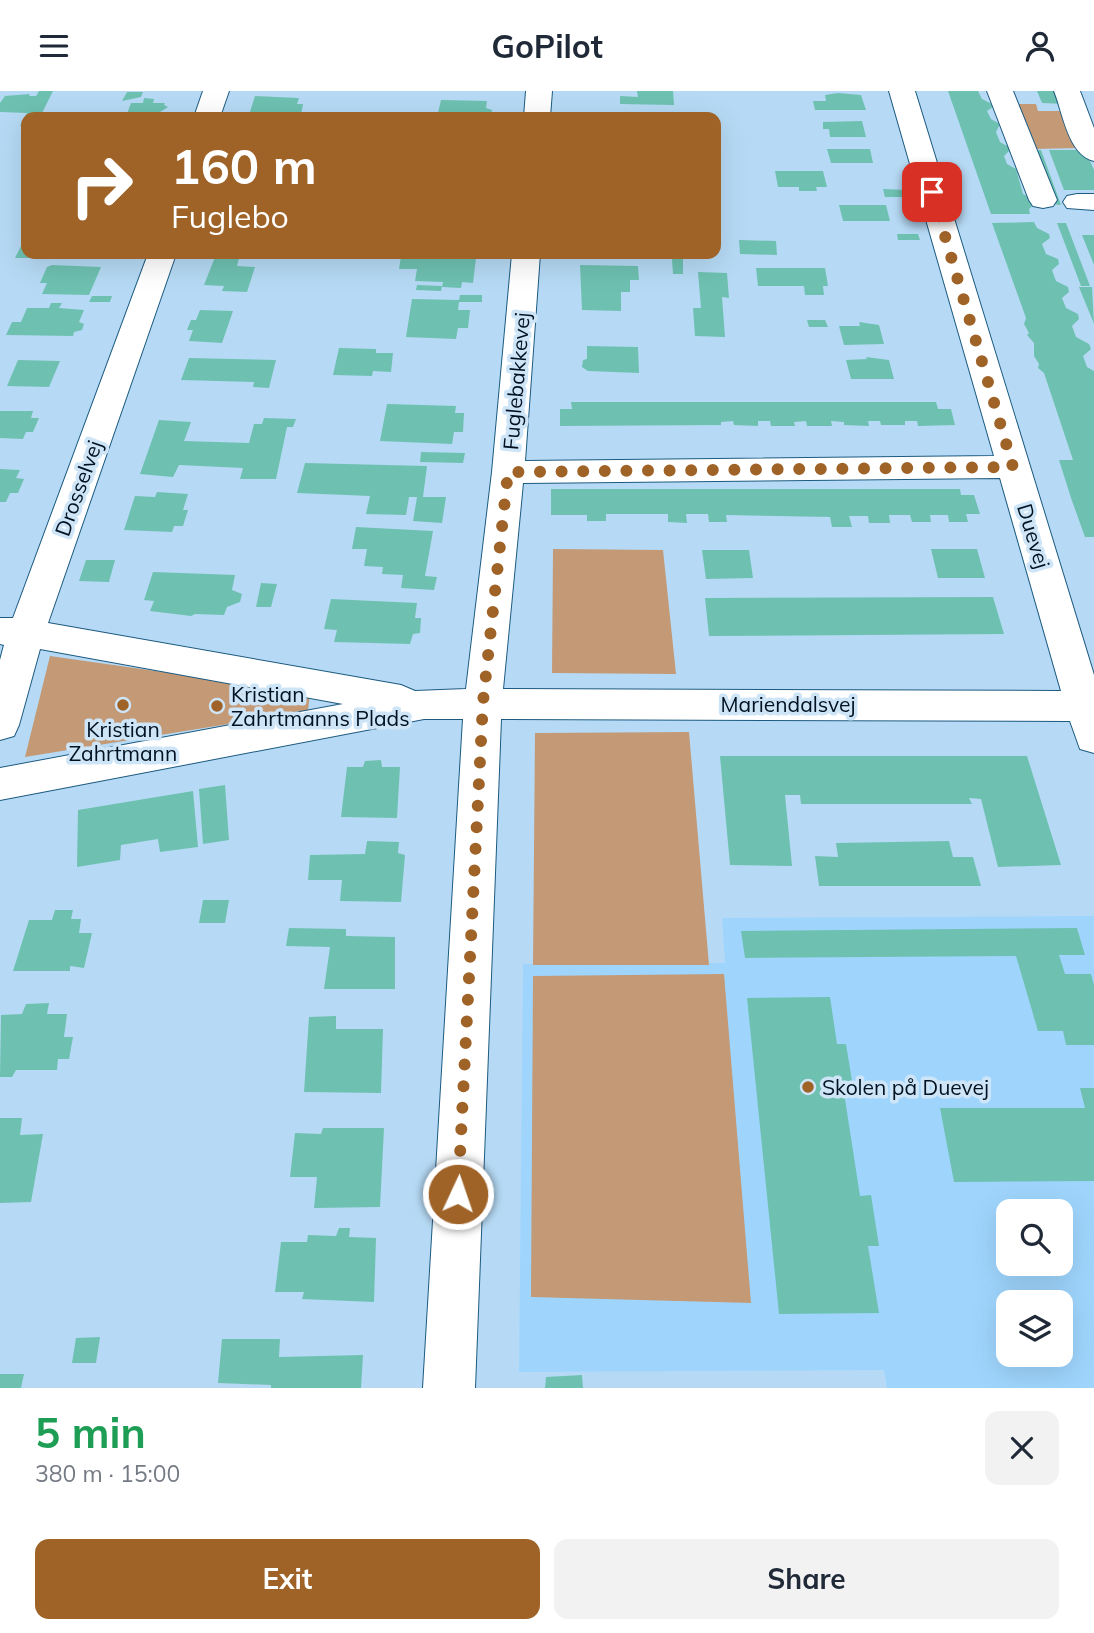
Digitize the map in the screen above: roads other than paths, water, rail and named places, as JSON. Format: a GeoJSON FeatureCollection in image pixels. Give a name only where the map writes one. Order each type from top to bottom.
{"type":"FeatureCollection","features":[{"type":"Feature","properties":{"kind":"street"},"geometry":{"type":"LineString","coordinates":[[209,112],[216,91]]}},
{"type":"Feature","properties":{"kind":"street"},"geometry":{"type":"LineString","coordinates":[[537,112],[539,91]]}},
{"type":"Feature","properties":{"kind":"street","name":"Duevej"},"geometry":{"type":"LineString","coordinates":[[902,91],[1013,467],[1091,717]]}},
{"type":"Feature","properties":{"kind":"street"},"geometry":{"type":"LineString","coordinates":[[1000,91],[1043,201]]}},
{"type":"Feature","properties":{"kind":"street"},"geometry":{"type":"LineString","coordinates":[[1067,91],[1088,147],[1094,153]]}},
{"type":"Feature","properties":{"kind":"street","name":"Drosselvej"},"geometry":{"type":"LineString","coordinates":[[0,725],[13,632],[160,259]]}},
{"type":"Feature","properties":{"kind":"street","name":"Fuglebakkevej"},"geometry":{"type":"LineString","coordinates":[[449,1388],[483,702],[508,472],[526,259]]}},
{"type":"Feature","properties":{"kind":"street"},"geometry":{"type":"LineString","coordinates":[[508,472],[1013,467]]}},
{"type":"Feature","properties":{"kind":"street"},"geometry":{"type":"LineString","coordinates":[[13,632],[424,704]]}},
{"type":"Feature","properties":{"kind":"street"},"geometry":{"type":"LineString","coordinates":[[0,785],[424,704],[483,702]]}},
{"type":"Feature","properties":{"kind":"street","name":"Mariendalsvej"},"geometry":{"type":"LineString","coordinates":[[483,702],[1091,717]]}},
{"type":"Feature","properties":{"kind":"place","name":"Kristian Zahrtmann"},"geometry":{"type":"Point","coordinates":[123,705]}},
{"type":"Feature","properties":{"kind":"place","name":"Kristian Zahrtmanns Plads"},"geometry":{"type":"Point","coordinates":[217,706]}},
{"type":"Feature","properties":{"kind":"place","name":"Skolen på Duevej"},"geometry":{"type":"Point","coordinates":[808,1087]}}]}
